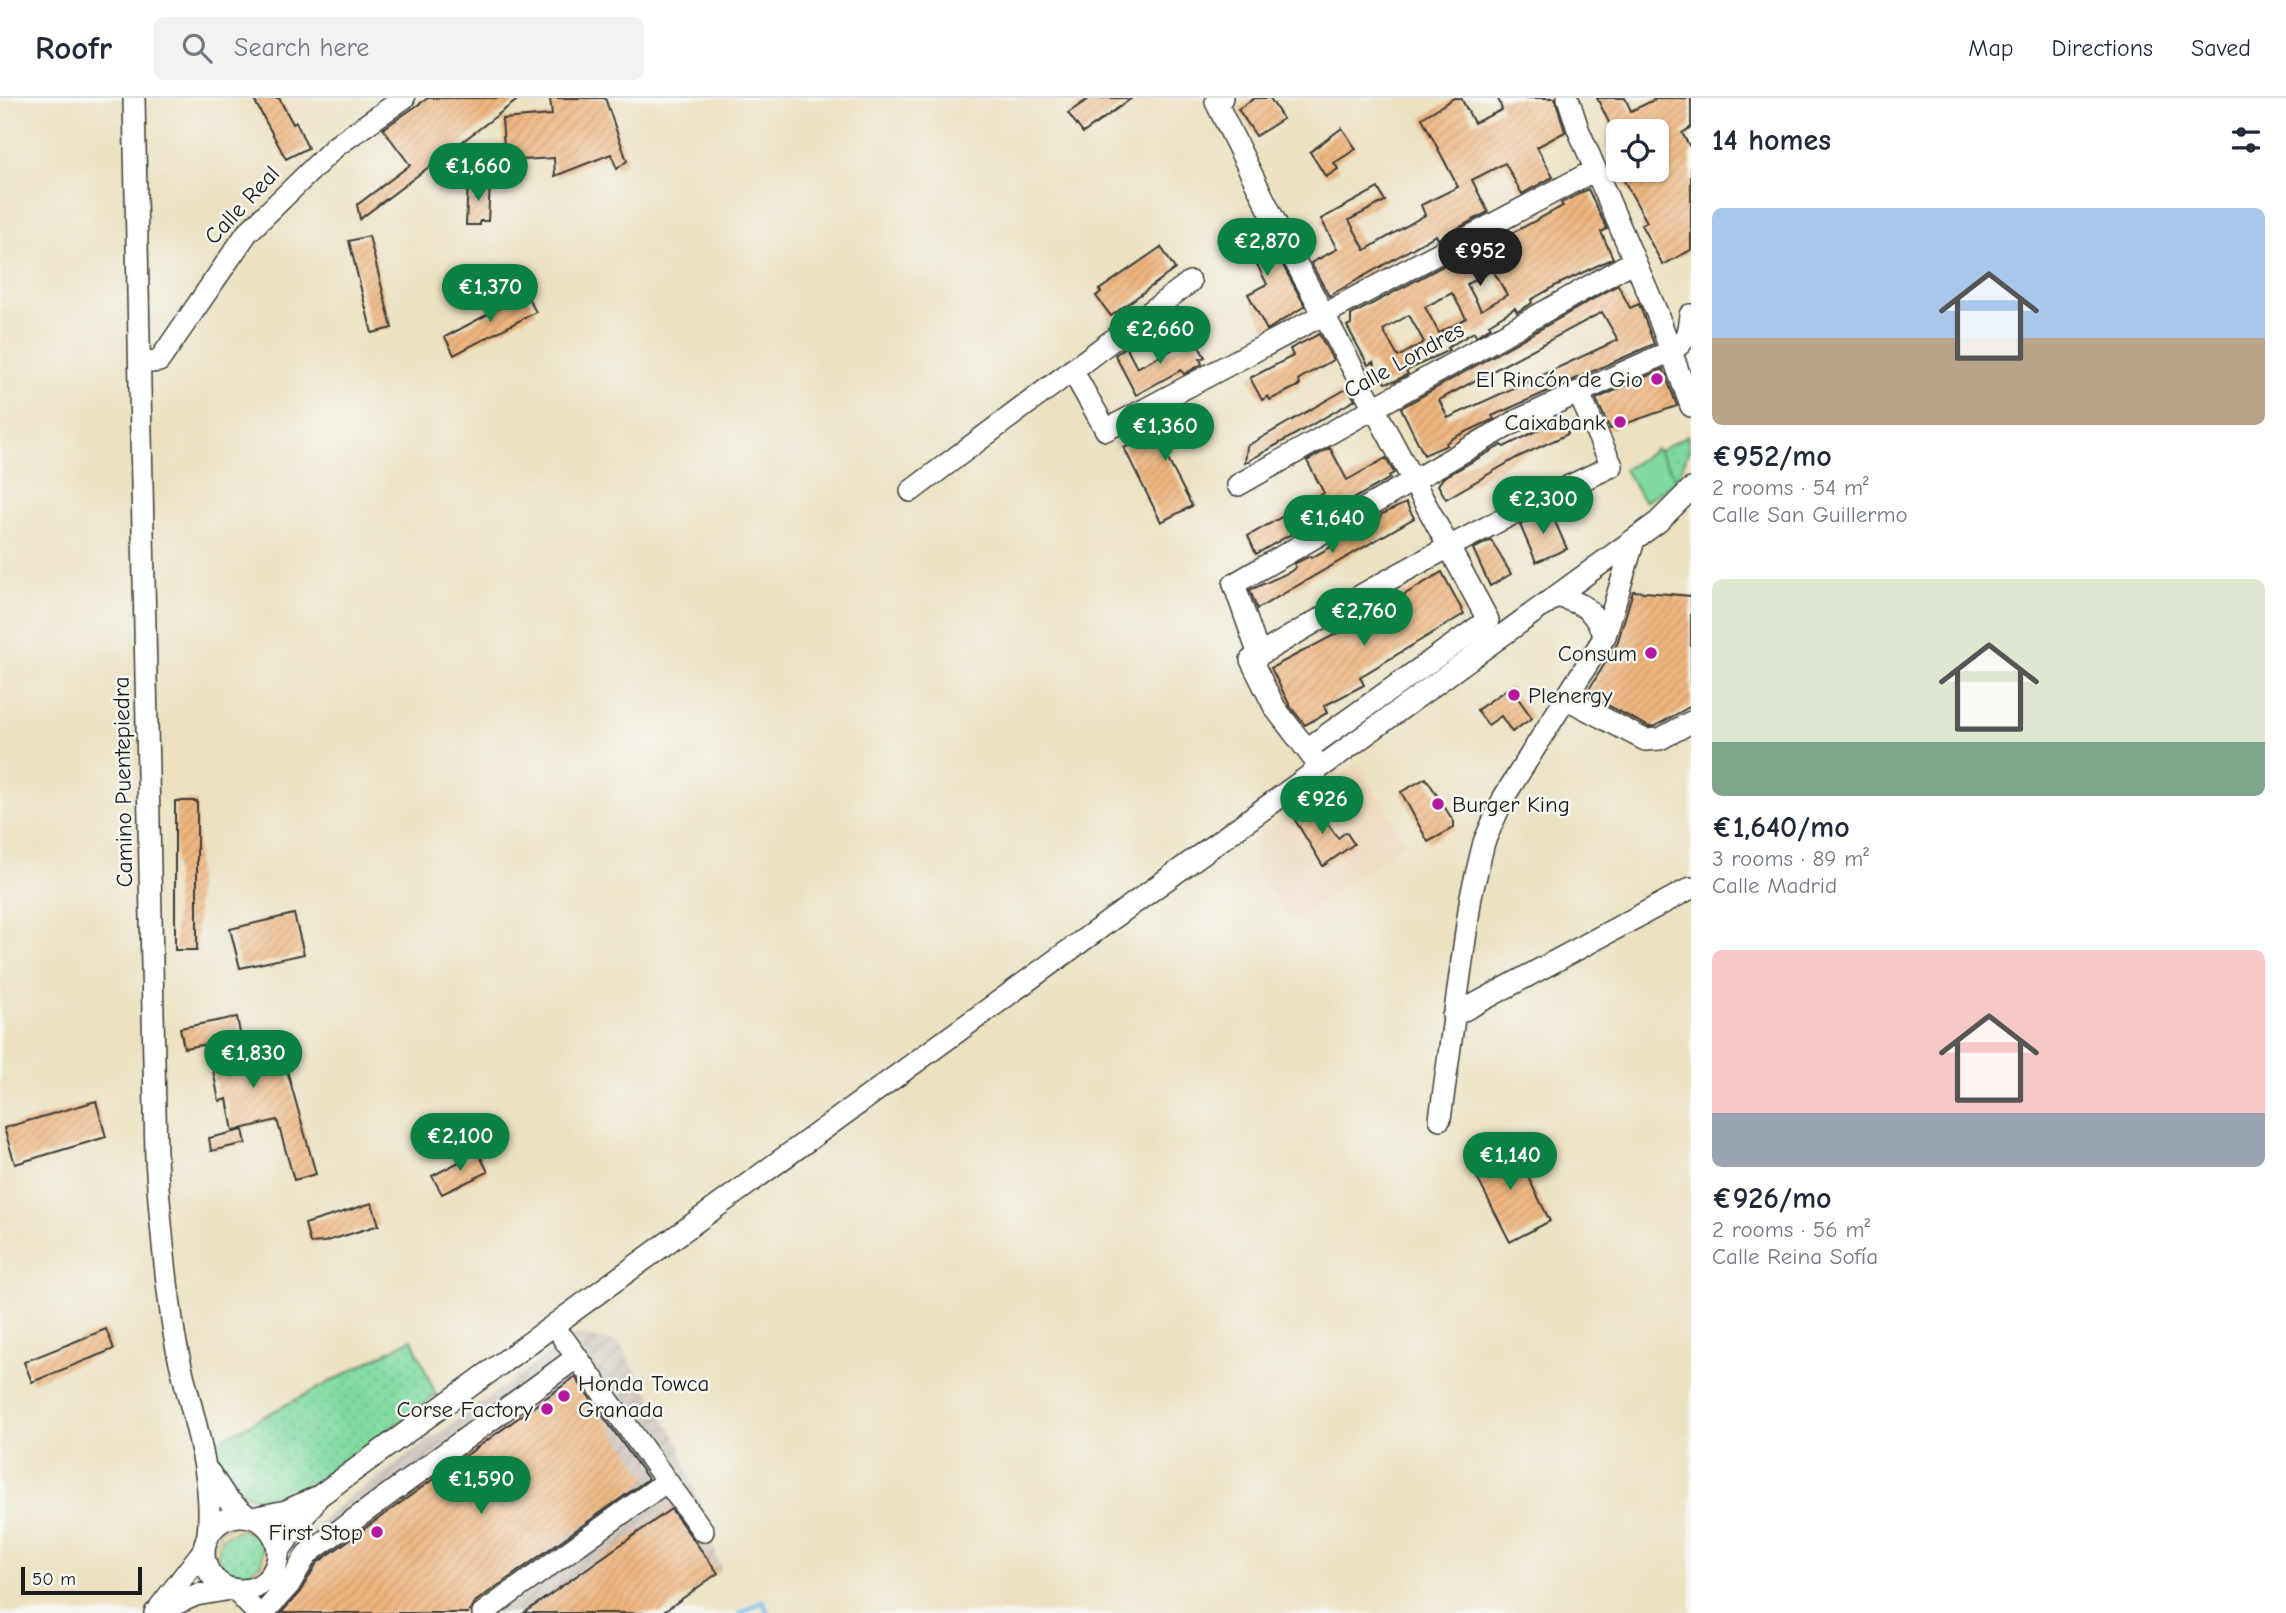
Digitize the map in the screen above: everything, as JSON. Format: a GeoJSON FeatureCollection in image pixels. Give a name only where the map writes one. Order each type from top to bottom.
{"type":"FeatureCollection","features":[{"type":"Feature","properties":{"kind":"street","name":"Camino Puentepiedra"},"geometry":{"type":"LineString","coordinates":[[134,98],[156,1158],[162,1246],[173,1327],[210,1501],[206,1543]]}},
{"type":"Feature","properties":{"kind":"street","name":"Calle Real"},"geometry":{"type":"LineString","coordinates":[[141,363],[159,360],[247,233],[336,146],[404,98]]}},
{"type":"Feature","properties":{"kind":"street"},"geometry":{"type":"LineString","coordinates":[[1222,98],[1216,102],[1324,315],[1488,620],[1307,749]]}},
{"type":"Feature","properties":{"kind":"street"},"geometry":{"type":"LineString","coordinates":[[1570,99],[1595,170],[1657,313],[1691,406]]}},
{"type":"Feature","properties":{"kind":"street"},"geometry":{"type":"LineString","coordinates":[[1072,370],[1106,430],[1595,170]]}},
{"type":"Feature","properties":{"kind":"street","name":"Calle Londres"},"geometry":{"type":"LineString","coordinates":[[1238,485],[1633,261]]}},
{"type":"Feature","properties":{"kind":"street"},"geometry":{"type":"LineString","coordinates":[[911,491],[1190,282]]}},
{"type":"Feature","properties":{"kind":"street"},"geometry":{"type":"LineString","coordinates":[[1322,769],[1275,708],[1255,657],[1234,584],[1518,420],[1681,345],[1688,335],[1690,315],[1675,305],[1657,313]]}},
{"type":"Feature","properties":{"kind":"street"},"geometry":{"type":"LineString","coordinates":[[1255,657],[1526,505],[1612,466],[1578,392]]}},
{"type":"Feature","properties":{"kind":"street"},"geometry":{"type":"LineString","coordinates":[[155,1613],[225,1519],[286,1511],[319,1496],[1322,769],[1658,522],[1691,489]]}},
{"type":"Feature","properties":{"kind":"street"},"geometry":{"type":"LineString","coordinates":[[1658,522],[1691,513]]}},
{"type":"Feature","properties":{"kind":"street"},"geometry":{"type":"LineString","coordinates":[[1440,1119],[1471,896],[1483,842],[1504,797],[1605,636],[1634,540]]}},
{"type":"Feature","properties":{"kind":"street"},"geometry":{"type":"LineString","coordinates":[[1557,596],[1585,604],[1595,615],[1605,636]]}},
{"type":"Feature","properties":{"kind":"street"},"geometry":{"type":"LineString","coordinates":[[1567,699],[1645,740],[1660,739],[1691,722]]}},
{"type":"Feature","properties":{"kind":"street"},"geometry":{"type":"LineString","coordinates":[[1348,719],[1362,739]]}},
{"type":"Feature","properties":{"kind":"street"},"geometry":{"type":"LineString","coordinates":[[1453,1016],[1691,888]]}},
{"type":"Feature","properties":{"kind":"street"},"geometry":{"type":"LineString","coordinates":[[563,1338],[704,1531]]}},
{"type":"Feature","properties":{"kind":"street"},"geometry":{"type":"LineString","coordinates":[[265,1611],[289,1585],[307,1554],[577,1357]]}},
{"type":"Feature","properties":{"kind":"street","name":"Camino Puentepiedra"},"geometry":{"type":"LineString","coordinates":[[203,1461],[227,1499],[250,1517]]}},
{"type":"Feature","properties":{"kind":"street"},"geometry":{"type":"LineString","coordinates":[[483,1613],[671,1486]]}},
{"type":"Feature","properties":{"kind":"street"},"geometry":{"type":"LineString","coordinates":[[507,1613],[671,1486]]}},
{"type":"Feature","properties":{"kind":"street"},"geometry":{"type":"LineString","coordinates":[[155,1613],[196,1595],[250,1589],[264,1582],[272,1574],[278,1552],[319,1496]]}},
{"type":"Feature","properties":{"kind":"street"},"geometry":{"type":"LineString","coordinates":[[250,1517],[270,1531],[278,1552]]}},
{"type":"Feature","properties":{"kind":"street"},"geometry":{"type":"LineString","coordinates":[[206,1543],[209,1573],[216,1581],[265,1611]]}},
{"type":"Feature","properties":{"kind":"street"},"geometry":{"type":"LineString","coordinates":[[264,1582],[265,1611]]}},
{"type":"Feature","properties":{"kind":"shaded area"},"geometry":{"type":"Polygon","coordinates":[[[1359,763],[1406,841],[1292,922],[1254,869],[1254,839],[1359,763]]]}},
{"type":"Feature","properties":{"kind":"shaded area"},"geometry":{"type":"Polygon","coordinates":[[[575,1335],[618,1342],[678,1441],[721,1570],[660,1613],[275,1613],[279,1586],[309,1533],[330,1512],[575,1335]]]}},
{"type":"Feature","properties":{"kind":"green space"},"geometry":{"type":"Polygon","coordinates":[[[1687,435],[1689,450],[1677,480],[1658,452],[1687,435]]]}},
{"type":"Feature","properties":{"kind":"green space"},"geometry":{"type":"Polygon","coordinates":[[[1656,449],[1677,480],[1645,502],[1624,470],[1656,449]]]}},
{"type":"Feature","properties":{"kind":"green space"},"geometry":{"type":"Polygon","coordinates":[[[412,1339],[436,1395],[297,1497],[261,1500],[228,1485],[213,1443],[412,1339]]]}},
{"type":"Feature","properties":{"kind":"green space"},"geometry":{"type":"Polygon","coordinates":[[[240,1530],[257,1536],[263,1553],[257,1570],[240,1576],[223,1570],[217,1553],[223,1536],[240,1530]]]}},
{"type":"Feature","properties":{"kind":"sand"},"geometry":{"type":"Polygon","coordinates":[[[239,1523],[258,1529],[266,1539],[270,1553],[267,1565],[248,1579],[235,1580],[224,1575],[215,1565],[211,1548],[221,1530],[239,1523]],[[239,1529],[224,1536],[218,1554],[226,1571],[246,1576],[262,1563],[263,1547],[254,1534],[239,1529]]]}},
{"type":"Feature","properties":{"kind":"building"},"geometry":{"type":"Polygon","coordinates":[[[253,98],[279,98],[293,124],[296,122],[308,148],[286,159],[253,98]]]}},
{"type":"Feature","properties":{"kind":"building"},"geometry":{"type":"Polygon","coordinates":[[[428,98],[520,98],[360,219],[357,205],[410,165],[383,129],[428,98]]]}},
{"type":"Feature","properties":{"kind":"building"},"geometry":{"type":"Polygon","coordinates":[[[550,98],[605,98],[627,161],[617,169],[611,154],[555,176],[554,158],[505,161],[502,119],[552,115],[550,98]]]}},
{"type":"Feature","properties":{"kind":"building"},"geometry":{"type":"Polygon","coordinates":[[[1090,98],[1132,98],[1083,133],[1068,113],[1090,98]]]}},
{"type":"Feature","properties":{"kind":"building"},"geometry":{"type":"Polygon","coordinates":[[[1255,98],[1270,98],[1283,119],[1256,136],[1238,109],[1255,98]]]}},
{"type":"Feature","properties":{"kind":"building"},"geometry":{"type":"Polygon","coordinates":[[[1454,98],[1461,98],[1474,123],[1502,110],[1498,98],[1555,98],[1565,132],[1537,147],[1553,177],[1522,194],[1505,163],[1472,180],[1488,212],[1438,239],[1436,235],[1329,296],[1311,263],[1337,249],[1321,219],[1378,188],[1385,201],[1349,220],[1365,250],[1425,215],[1421,205],[1458,187],[1422,118],[1454,98]]]}},
{"type":"Feature","properties":{"kind":"building"},"geometry":{"type":"Polygon","coordinates":[[[1597,98],[1625,98],[1631,111],[1658,98],[1691,98],[1691,127],[1682,133],[1691,149],[1691,250],[1663,265],[1641,225],[1647,222],[1625,182],[1669,182],[1669,119],[1607,119],[1597,98]]]}},
{"type":"Feature","properties":{"kind":"building"},"geometry":{"type":"Polygon","coordinates":[[[1342,128],[1356,149],[1334,163],[1338,169],[1326,177],[1310,152],[1342,128]]]}},
{"type":"Feature","properties":{"kind":"building"},"geometry":{"type":"Polygon","coordinates":[[[468,181],[490,183],[488,221],[480,221],[480,225],[466,225],[468,181]]]}},
{"type":"Feature","properties":{"kind":"building"},"geometry":{"type":"Polygon","coordinates":[[[1588,189],[1607,229],[1601,232],[1613,258],[1557,285],[1531,300],[1532,303],[1517,312],[1515,308],[1489,324],[1491,327],[1476,336],[1474,332],[1447,348],[1449,350],[1406,371],[1408,374],[1395,381],[1385,383],[1373,362],[1368,365],[1347,326],[1351,324],[1351,315],[1501,235],[1503,238],[1563,206],[1561,203],[1588,189]],[[1493,270],[1467,284],[1481,310],[1507,295],[1493,270]],[[1452,293],[1425,307],[1439,333],[1466,318],[1452,293]],[[1409,315],[1383,330],[1398,357],[1424,342],[1409,315]]]}},
{"type":"Feature","properties":{"kind":"building"},"geometry":{"type":"Polygon","coordinates":[[[1241,225],[1249,238],[1263,229],[1305,306],[1267,330],[1248,294],[1267,284],[1248,247],[1234,255],[1222,235],[1241,225]]]}},
{"type":"Feature","properties":{"kind":"building"},"geometry":{"type":"Polygon","coordinates":[[[369,236],[392,328],[372,333],[349,241],[369,236]]]}},
{"type":"Feature","properties":{"kind":"building"},"geometry":{"type":"Polygon","coordinates":[[[1161,247],[1175,269],[1111,316],[1096,296],[1101,292],[1099,290],[1161,247]]]}},
{"type":"Feature","properties":{"kind":"building"},"geometry":{"type":"Polygon","coordinates":[[[1618,285],[1630,308],[1639,304],[1654,344],[1492,416],[1494,419],[1424,455],[1401,408],[1618,285]],[[1602,312],[1439,400],[1448,418],[1618,340],[1602,312]]]}},
{"type":"Feature","properties":{"kind":"building"},"geometry":{"type":"Polygon","coordinates":[[[526,294],[536,312],[454,355],[445,337],[526,294]]]}},
{"type":"Feature","properties":{"kind":"building"},"geometry":{"type":"Polygon","coordinates":[[[1319,334],[1333,360],[1298,380],[1300,385],[1270,400],[1268,396],[1262,400],[1250,378],[1293,356],[1290,349],[1319,334]]]}},
{"type":"Feature","properties":{"kind":"building"},"geometry":{"type":"Polygon","coordinates":[[[1194,338],[1205,357],[1200,359],[1202,364],[1184,374],[1181,370],[1136,395],[1115,355],[1126,347],[1137,368],[1194,338]]]}},
{"type":"Feature","properties":{"kind":"building"},"geometry":{"type":"Polygon","coordinates":[[[1663,369],[1677,406],[1610,429],[1596,399],[1663,369]]]}},
{"type":"Feature","properties":{"kind":"building"},"geometry":{"type":"Polygon","coordinates":[[[1348,388],[1355,400],[1245,463],[1247,446],[1348,388]]]}},
{"type":"Feature","properties":{"kind":"building"},"geometry":{"type":"Polygon","coordinates":[[[1190,408],[1194,414],[1202,410],[1211,429],[1164,452],[1192,506],[1161,522],[1124,448],[1182,419],[1179,413],[1190,408]]]}},
{"type":"Feature","properties":{"kind":"building"},"geometry":{"type":"Polygon","coordinates":[[[1561,419],[1568,434],[1518,457],[1446,499],[1438,485],[1443,478],[1502,445],[1504,447],[1538,430],[1536,427],[1561,419]]]}},
{"type":"Feature","properties":{"kind":"building"},"geometry":{"type":"Polygon","coordinates":[[[1330,448],[1347,480],[1386,458],[1394,473],[1390,478],[1256,554],[1248,536],[1324,493],[1307,461],[1330,448]]]}},
{"type":"Feature","properties":{"kind":"building"},"geometry":{"type":"Polygon","coordinates":[[[1406,503],[1414,518],[1257,609],[1250,590],[1290,572],[1296,567],[1294,564],[1310,556],[1311,558],[1333,546],[1338,539],[1353,531],[1355,533],[1377,521],[1382,514],[1406,503]]]}},
{"type":"Feature","properties":{"kind":"building"},"geometry":{"type":"Polygon","coordinates":[[[1550,510],[1567,549],[1536,562],[1520,525],[1550,510]]]}},
{"type":"Feature","properties":{"kind":"building"},"geometry":{"type":"Polygon","coordinates":[[[1491,540],[1511,574],[1490,586],[1473,549],[1491,540]]]}},
{"type":"Feature","properties":{"kind":"building"},"geometry":{"type":"Polygon","coordinates":[[[1442,572],[1464,614],[1360,677],[1364,685],[1324,706],[1327,713],[1305,725],[1290,706],[1271,668],[1359,622],[1442,572]]]}},
{"type":"Feature","properties":{"kind":"building","name":"Consum"},"geometry":{"type":"Polygon","coordinates":[[[1633,591],[1691,596],[1691,706],[1649,727],[1586,694],[1617,644],[1633,591]]]}},
{"type":"Feature","properties":{"kind":"building"},"geometry":{"type":"Polygon","coordinates":[[[1510,687],[1532,718],[1512,732],[1501,716],[1488,725],[1477,710],[1510,687]]]}},
{"type":"Feature","properties":{"kind":"building"},"geometry":{"type":"Polygon","coordinates":[[[1426,778],[1454,822],[1454,828],[1428,842],[1401,792],[1426,778]]]}},
{"type":"Feature","properties":{"kind":"building"},"geometry":{"type":"Polygon","coordinates":[[[175,801],[197,801],[197,950],[175,950],[175,801]]]}},
{"type":"Feature","properties":{"kind":"building"},"geometry":{"type":"Polygon","coordinates":[[[1315,806],[1338,838],[1346,832],[1354,844],[1323,866],[1295,820],[1315,806]]]}},
{"type":"Feature","properties":{"kind":"building"},"geometry":{"type":"Polygon","coordinates":[[[294,914],[304,954],[240,968],[230,929],[294,914]]]}},
{"type":"Feature","properties":{"kind":"building"},"geometry":{"type":"Polygon","coordinates":[[[237,1017],[245,1060],[248,1059],[251,1072],[285,1063],[316,1174],[294,1180],[277,1120],[233,1131],[227,1099],[219,1101],[208,1044],[184,1048],[180,1028],[237,1017]]]}},
{"type":"Feature","properties":{"kind":"building"},"geometry":{"type":"Polygon","coordinates":[[[96,1101],[106,1137],[15,1164],[4,1128],[96,1101]]]}},
{"type":"Feature","properties":{"kind":"building"},"geometry":{"type":"Polygon","coordinates":[[[243,1130],[246,1143],[211,1151],[209,1138],[243,1130]]]}},
{"type":"Feature","properties":{"kind":"building"},"geometry":{"type":"Polygon","coordinates":[[[1511,1143],[1550,1221],[1510,1242],[1470,1164],[1511,1143]]]}},
{"type":"Feature","properties":{"kind":"building"},"geometry":{"type":"Polygon","coordinates":[[[478,1152],[488,1172],[442,1194],[432,1176],[478,1152]]]}},
{"type":"Feature","properties":{"kind":"building"},"geometry":{"type":"Polygon","coordinates":[[[372,1203],[379,1225],[324,1242],[310,1243],[305,1224],[372,1203]]]}},
{"type":"Feature","properties":{"kind":"building"},"geometry":{"type":"Polygon","coordinates":[[[106,1329],[114,1349],[32,1382],[24,1362],[106,1329]]]}},
{"type":"Feature","properties":{"kind":"building"},"geometry":{"type":"Polygon","coordinates":[[[575,1377],[648,1479],[475,1602],[468,1613],[281,1613],[300,1592],[317,1563],[575,1377]]]}},
{"type":"Feature","properties":{"kind":"building"},"geometry":{"type":"Polygon","coordinates":[[[671,1509],[718,1573],[662,1613],[524,1613],[671,1509]]]}},
{"type":"Feature","properties":{"kind":"waterway"},"geometry":{"type":"LineString","coordinates":[[741,1613],[763,1601],[768,1613]]}},
{"type":"Feature","properties":{"kind":"place","name":"El Rincón de Gio"},"geometry":{"type":"Point","coordinates":[1657,379]}},
{"type":"Feature","properties":{"kind":"place","name":"Caixabank"},"geometry":{"type":"Point","coordinates":[1620,422]}},
{"type":"Feature","properties":{"kind":"place","name":"Consum"},"geometry":{"type":"Point","coordinates":[1651,653]}},
{"type":"Feature","properties":{"kind":"place","name":"Plenergy"},"geometry":{"type":"Point","coordinates":[1514,695]}},
{"type":"Feature","properties":{"kind":"place","name":"Burger King"},"geometry":{"type":"Point","coordinates":[1438,804]}},
{"type":"Feature","properties":{"kind":"place","name":"Honda Towca Granada"},"geometry":{"type":"Point","coordinates":[564,1396]}},
{"type":"Feature","properties":{"kind":"place","name":"Corse Factory"},"geometry":{"type":"Point","coordinates":[547,1409]}},
{"type":"Feature","properties":{"kind":"place","name":"First Stop"},"geometry":{"type":"Point","coordinates":[377,1532]}}]}
